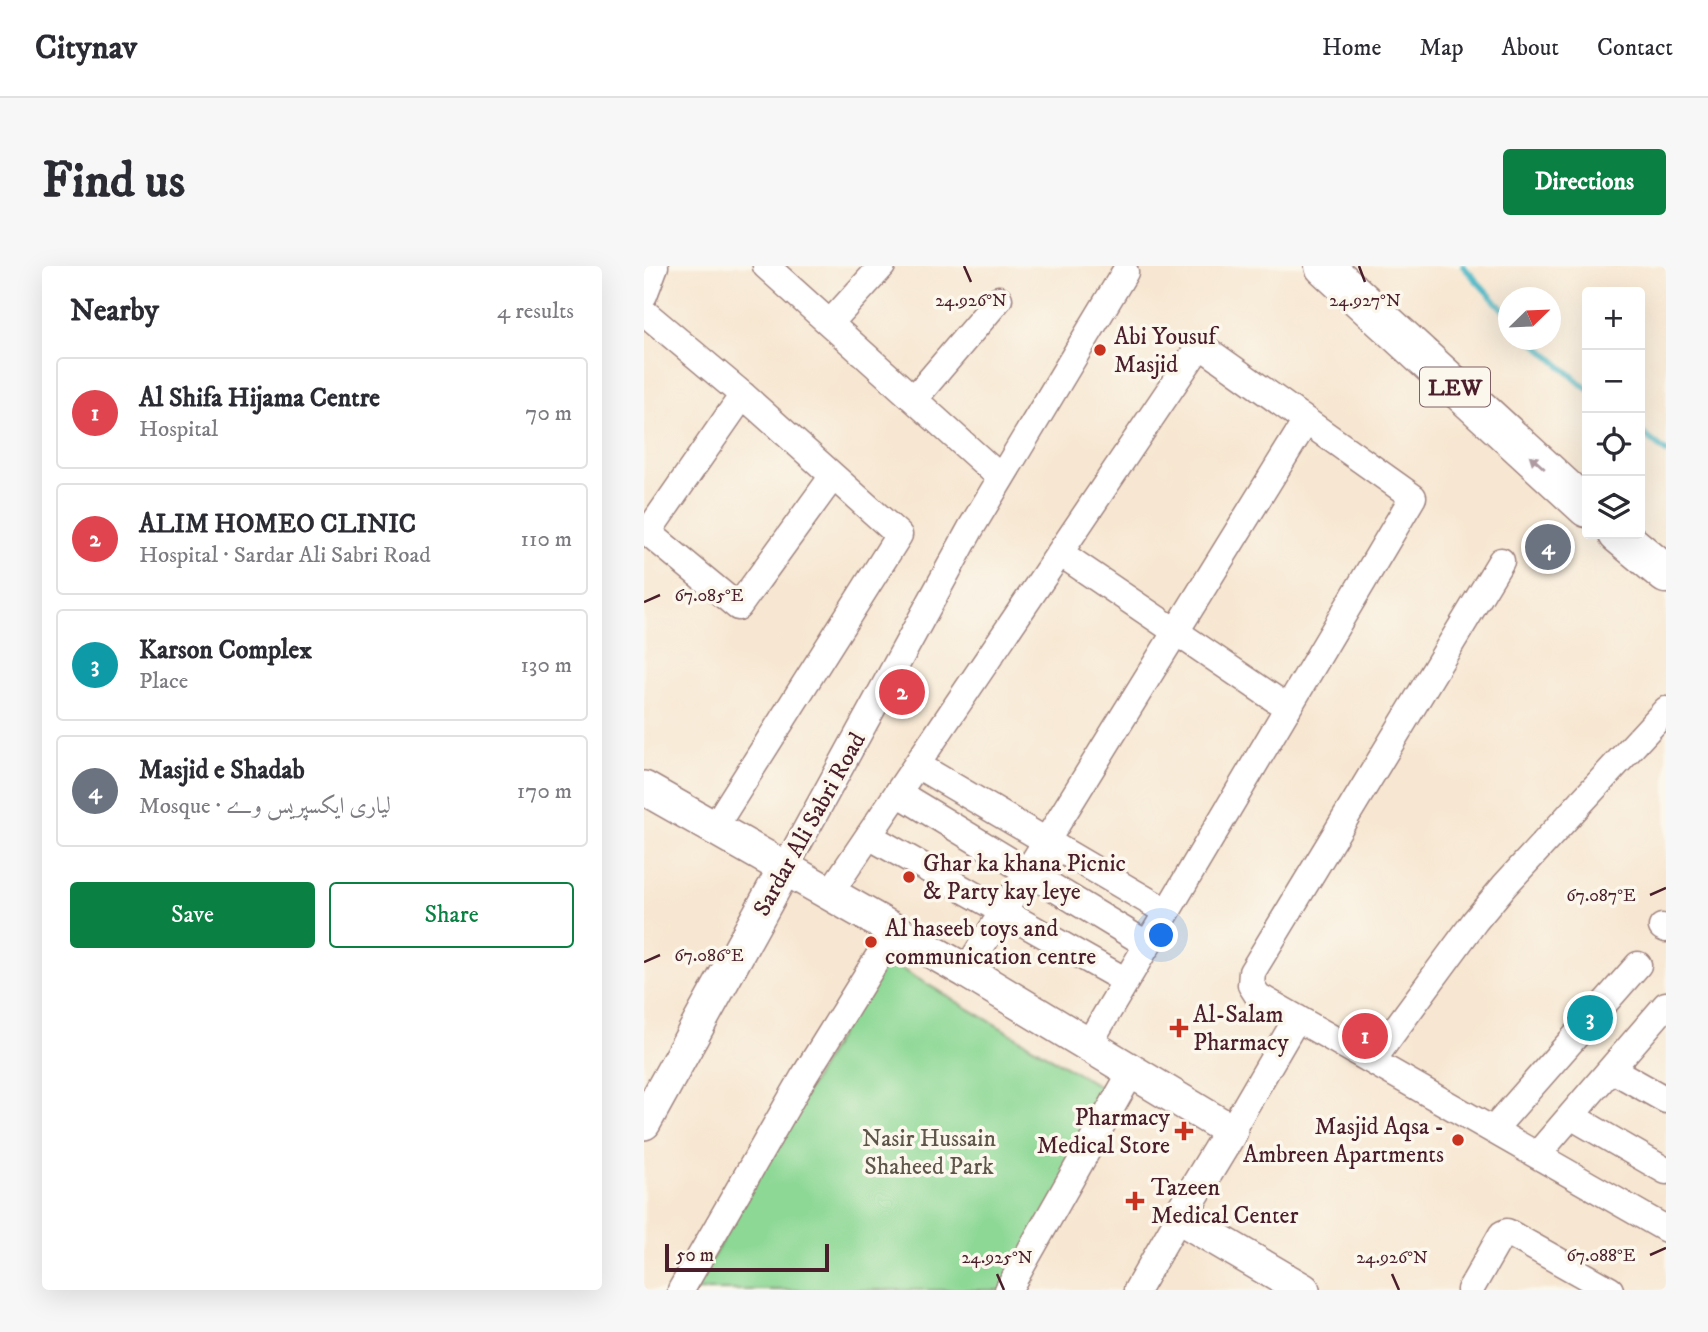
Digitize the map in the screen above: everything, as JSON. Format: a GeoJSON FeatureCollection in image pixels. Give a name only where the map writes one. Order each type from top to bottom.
{"type":"FeatureCollection","features":[{"type":"Feature","properties":{"kind":"highway","name":"LEW"},"geometry":{"type":"LineString","coordinates":[[1324,266],[1582,503]]}},
{"type":"Feature","properties":{"kind":"highway"},"geometry":{"type":"LineString","coordinates":[[1624,539],[1666,574]]}},
{"type":"Feature","properties":{"kind":"street"},"geometry":{"type":"LineString","coordinates":[[644,295],[655,266]]}},
{"type":"Feature","properties":{"kind":"street"},"geometry":{"type":"LineString","coordinates":[[766,266],[1001,478]]}},
{"type":"Feature","properties":{"kind":"street"},"geometry":{"type":"LineString","coordinates":[[830,323],[882,266]]}},
{"type":"Feature","properties":{"kind":"street","name":"Sardar Ali Sabri Road"},"geometry":{"type":"LineString","coordinates":[[644,1123],[971,528],[1125,272]]}},
{"type":"Feature","properties":{"kind":"street"},"geometry":{"type":"LineString","coordinates":[[914,399],[999,299]]}},
{"type":"Feature","properties":{"kind":"street"},"geometry":{"type":"LineString","coordinates":[[644,312],[743,395],[899,535],[714,828]]}},
{"type":"Feature","properties":{"kind":"street"},"geometry":{"type":"LineString","coordinates":[[830,894],[1200,345],[1413,497],[1088,1045]]}},
{"type":"Feature","properties":{"kind":"street"},"geometry":{"type":"LineString","coordinates":[[743,395],[646,530],[738,607],[833,476]]}},
{"type":"Feature","properties":{"kind":"street"},"geometry":{"type":"LineString","coordinates":[[966,971],[1306,421]]}},
{"type":"Feature","properties":{"kind":"street"},"geometry":{"type":"LineString","coordinates":[[1060,553],[1288,708]]}},
{"type":"Feature","properties":{"kind":"street"},"geometry":{"type":"LineString","coordinates":[[1501,561],[1252,972],[1251,985],[1258,996],[1666,1229]]}},
{"type":"Feature","properties":{"kind":"street"},"geometry":{"type":"LineString","coordinates":[[1371,1061],[1490,903],[1666,710]]}},
{"type":"Feature","properties":{"kind":"street"},"geometry":{"type":"LineString","coordinates":[[917,765],[1167,912]]}},
{"type":"Feature","properties":{"kind":"street"},"geometry":{"type":"LineString","coordinates":[[644,789],[966,971],[1231,1131]]}},
{"type":"Feature","properties":{"kind":"street"},"geometry":{"type":"LineString","coordinates":[[898,793],[1148,945]]}},
{"type":"Feature","properties":{"kind":"street"},"geometry":{"type":"LineString","coordinates":[[869,836],[1126,981]]}},
{"type":"Feature","properties":{"kind":"street"},"geometry":{"type":"LineString","coordinates":[[681,1290],[803,1078],[895,930]]}},
{"type":"Feature","properties":{"kind":"street"},"geometry":{"type":"LineString","coordinates":[[1493,1130],[1638,965]]}},
{"type":"Feature","properties":{"kind":"street"},"geometry":{"type":"LineString","coordinates":[[1537,1155],[1611,1069],[1663,1015]]}},
{"type":"Feature","properties":{"kind":"street"},"geometry":{"type":"LineString","coordinates":[[1137,1290],[1297,1018]]}},
{"type":"Feature","properties":{"kind":"street"},"geometry":{"type":"LineString","coordinates":[[1611,1069],[1666,1100]]}},
{"type":"Feature","properties":{"kind":"street"},"geometry":{"type":"LineString","coordinates":[[1008,1290],[1132,1072]]}},
{"type":"Feature","properties":{"kind":"street"},"geometry":{"type":"LineString","coordinates":[[1571,1116],[1666,1171]]}},
{"type":"Feature","properties":{"kind":"street"},"geometry":{"type":"LineString","coordinates":[[1179,1217],[1303,1290]]}},
{"type":"Feature","properties":{"kind":"street"},"geometry":{"type":"LineString","coordinates":[[1474,1288],[1502,1234],[1507,1232],[1611,1290]]}},
{"type":"Feature","properties":{"kind":"green space","name":"Nasir Hussain Shaheed Park"},"geometry":{"type":"Polygon","coordinates":[[[883,958],[1116,1096],[1010,1290],[694,1290],[883,958]]]}},
{"type":"Feature","properties":{"kind":"waterway"},"geometry":{"type":"LineString","coordinates":[[1463,266],[1498,304]]}},
{"type":"Feature","properties":{"kind":"waterway"},"geometry":{"type":"LineString","coordinates":[[1542,350],[1582,385]]}},
{"type":"Feature","properties":{"kind":"waterway"},"geometry":{"type":"LineString","coordinates":[[1645,435],[1666,452]]}},
{"type":"Feature","properties":{"kind":"place","name":"Abi Yousuf Masjid"},"geometry":{"type":"Point","coordinates":[1100,350]}},
{"type":"Feature","properties":{"kind":"place","name":"Masjid e Shadab"},"geometry":{"type":"Point","coordinates":[1548,547]}},
{"type":"Feature","properties":{"kind":"place","name":"ALIM HOMEO CLINIC"},"geometry":{"type":"Point","coordinates":[902,692]}},
{"type":"Feature","properties":{"kind":"place","name":"Ghar ka khana Picnic & Party kay leye"},"geometry":{"type":"Point","coordinates":[909,877]}},
{"type":"Feature","properties":{"kind":"place","name":"Al haseeb toys and communication centre"},"geometry":{"type":"Point","coordinates":[871,942]}},
{"type":"Feature","properties":{"kind":"place","name":"Karson Complex"},"geometry":{"type":"Point","coordinates":[1590,1018]}},
{"type":"Feature","properties":{"kind":"place","name":"Al-Salam Pharmacy"},"geometry":{"type":"Point","coordinates":[1179,1028]}},
{"type":"Feature","properties":{"kind":"place","name":"Al Shifa Hijama Centre"},"geometry":{"type":"Point","coordinates":[1365,1036]}},
{"type":"Feature","properties":{"kind":"place","name":"Pharmacy Medical Store"},"geometry":{"type":"Point","coordinates":[1184,1131]}},
{"type":"Feature","properties":{"kind":"place","name":"Masjid Aqsa - Ambreen Apartments"},"geometry":{"type":"Point","coordinates":[1458,1140]}},
{"type":"Feature","properties":{"kind":"place","name":"Tazeen Medical Center"},"geometry":{"type":"Point","coordinates":[1135,1201]}}]}
